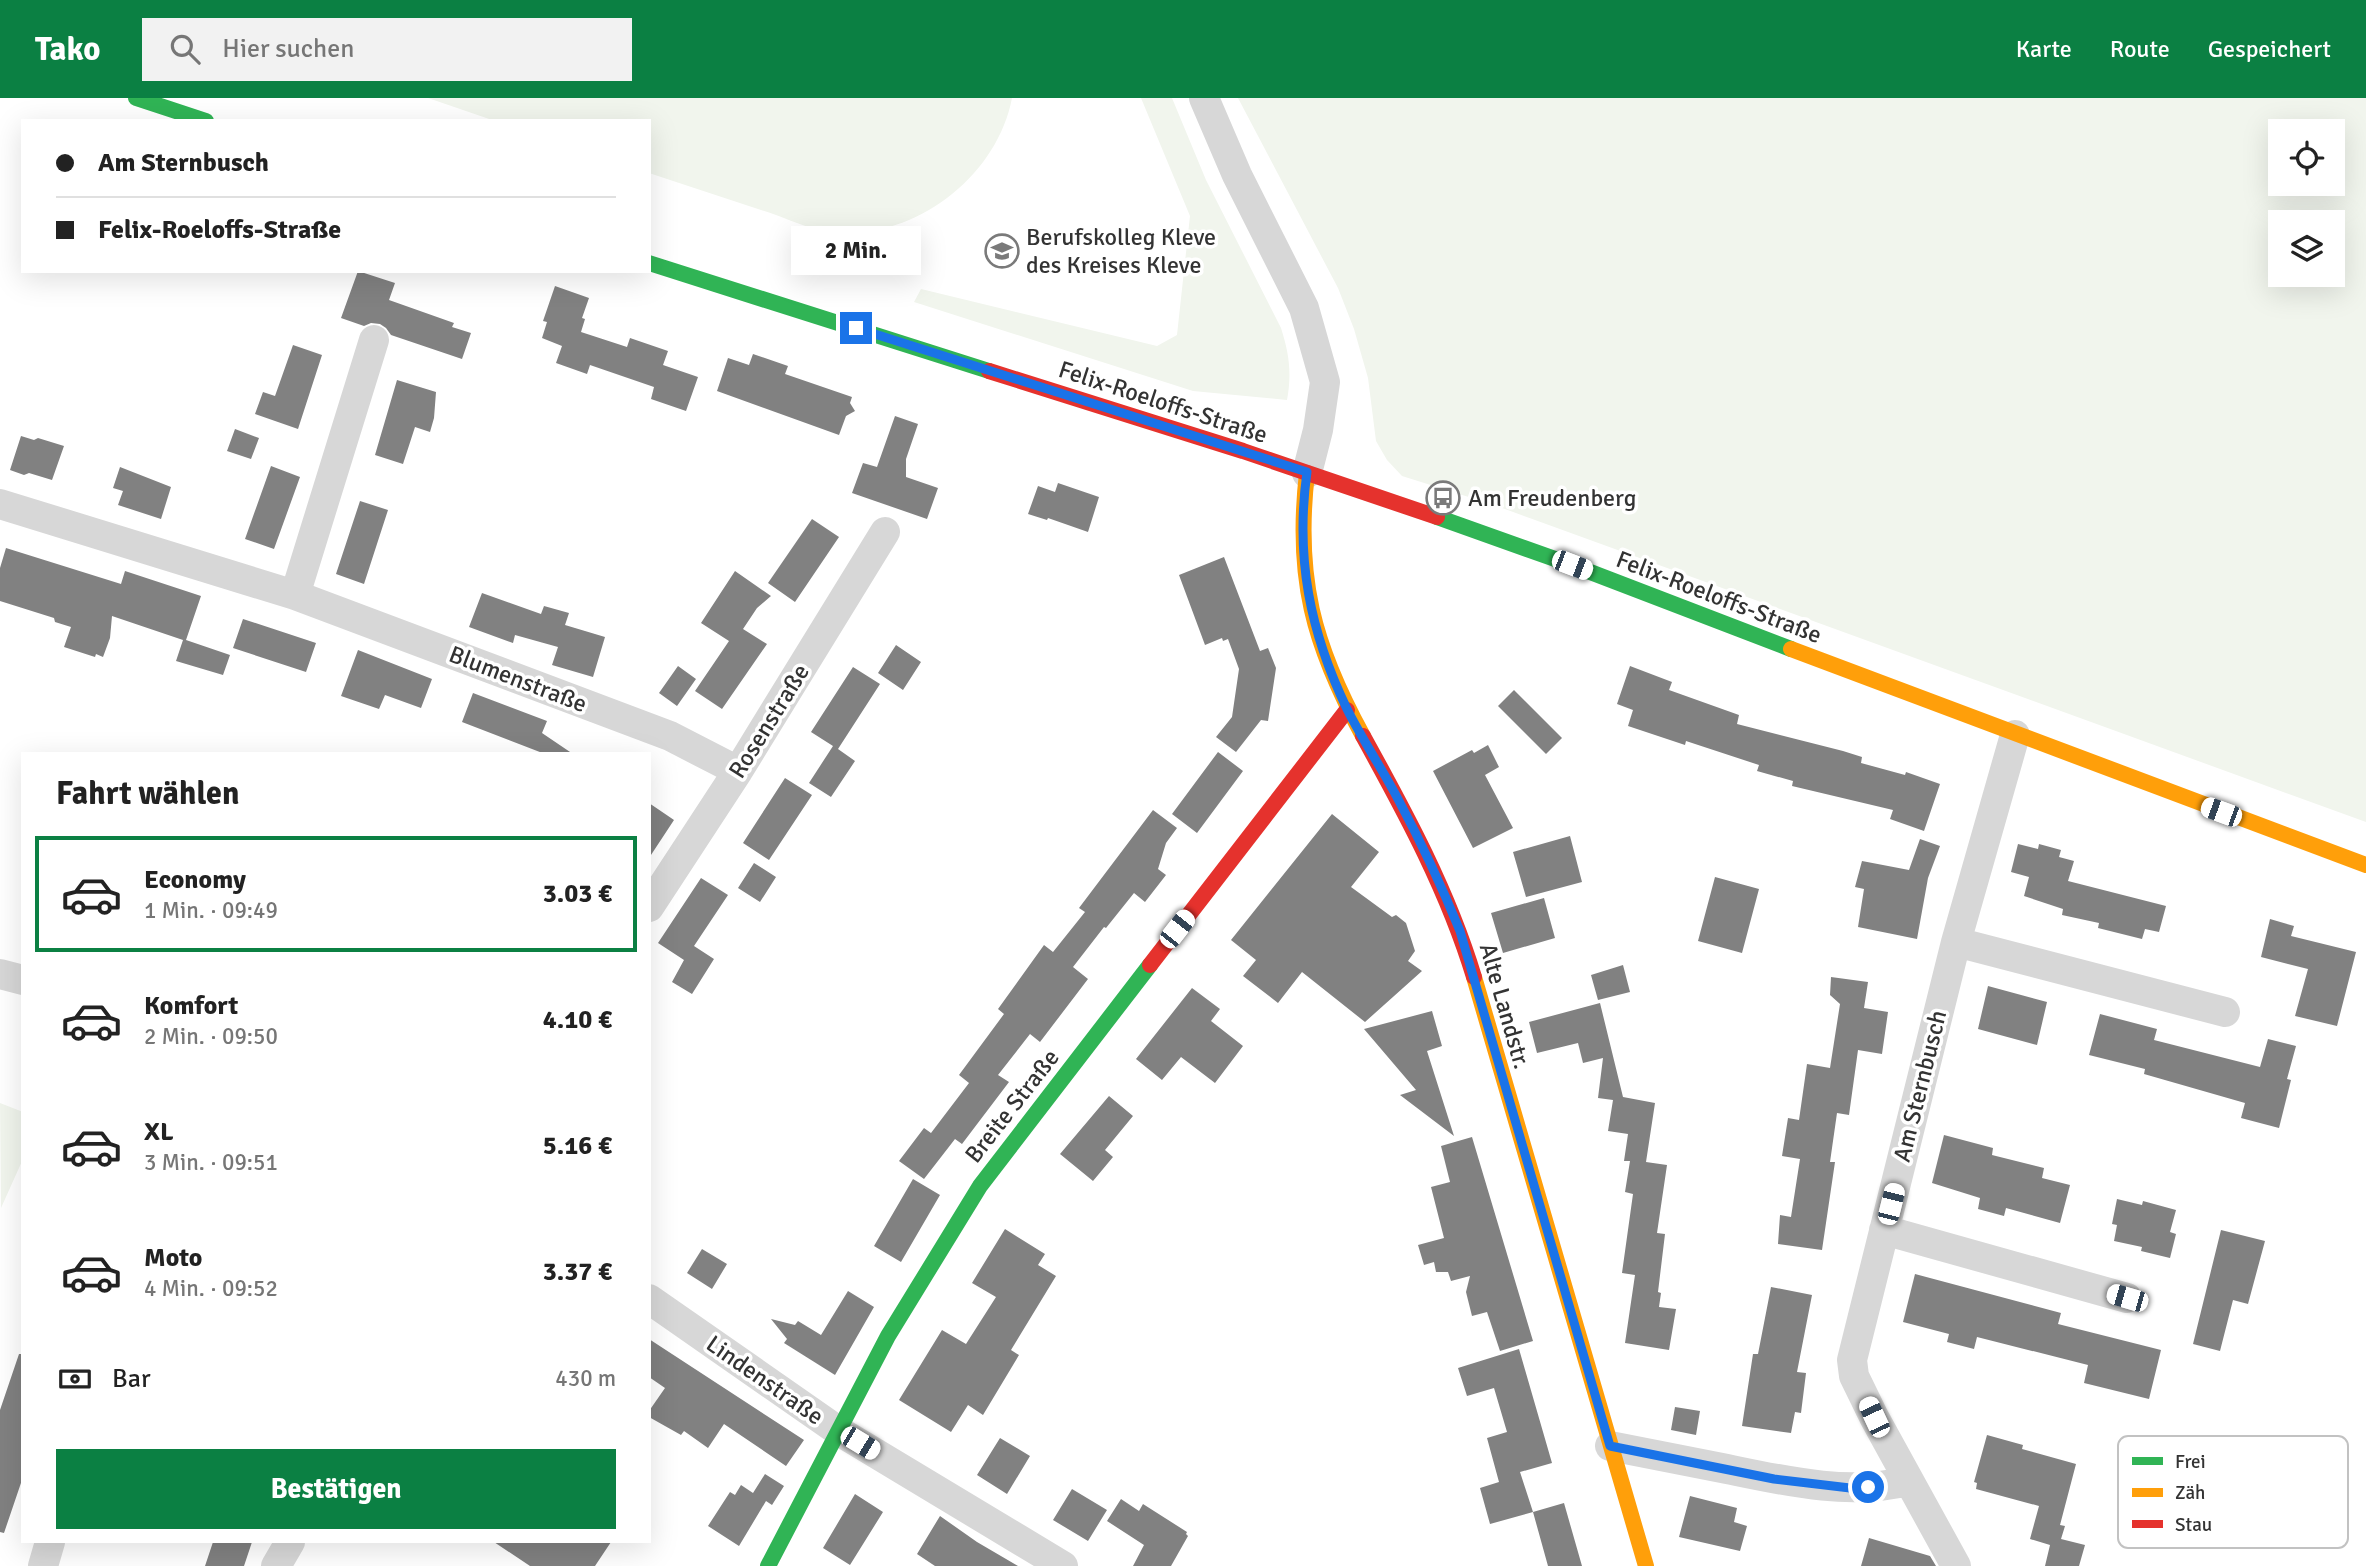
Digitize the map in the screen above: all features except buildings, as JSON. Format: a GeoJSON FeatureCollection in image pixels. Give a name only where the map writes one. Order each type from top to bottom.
{"type":"FeatureCollection","features":[{"type":"Feature","properties":{"kind":"street"},"geometry":{"type":"LineString","coordinates":[[136,98],[200,119]]}},
{"type":"Feature","properties":{"kind":"street"},"geometry":{"type":"LineString","coordinates":[[1204,98],[1237,175],[1304,308],[1325,382],[1318,430],[1307,472]]}},
{"type":"Feature","properties":{"kind":"street","name":"Felix-Roeloffs-Straße"},"geometry":{"type":"LineString","coordinates":[[651,264],[1307,472],[1572,565],[2366,865]]}},
{"type":"Feature","properties":{"kind":"street"},"geometry":{"type":"LineString","coordinates":[[295,595],[374,340]]}},
{"type":"Feature","properties":{"kind":"street","name":"Alte Landstr."},"geometry":{"type":"LineString","coordinates":[[1307,472],[1303,500],[1306,590],[1328,664],[1348,710],[1438,877],[1460,931],[1646,1566]]}},
{"type":"Feature","properties":{"kind":"street","name":"Blumenstraße"},"geometry":{"type":"LineString","coordinates":[[0,504],[295,595],[670,736],[738,771]]}},
{"type":"Feature","properties":{"kind":"street","name":"Rosenstraße"},"geometry":{"type":"LineString","coordinates":[[651,904],[738,771],[885,532]]}},
{"type":"Feature","properties":{"kind":"street","name":"Breite Straße"},"geometry":{"type":"LineString","coordinates":[[768,1566],[888,1336],[980,1186],[1348,710]]}},
{"type":"Feature","properties":{"kind":"street","name":"Am Sternbusch"},"geometry":{"type":"LineString","coordinates":[[1956,1566],[1854,1376],[1852,1360],[1956,943],[2015,734]]}},
{"type":"Feature","properties":{"kind":"street"},"geometry":{"type":"LineString","coordinates":[[1956,943],[2225,1012]]}},
{"type":"Feature","properties":{"kind":"street"},"geometry":{"type":"LineString","coordinates":[[0,974],[21,979]]}},
{"type":"Feature","properties":{"kind":"street"},"geometry":{"type":"LineString","coordinates":[[1885,1230],[2127,1298]]}},
{"type":"Feature","properties":{"kind":"street","name":"Lindenstraße"},"geometry":{"type":"LineString","coordinates":[[651,1300],[837,1430],[1063,1566]]}},
{"type":"Feature","properties":{"kind":"street"},"geometry":{"type":"LineString","coordinates":[[1610,1446],[1774,1479],[1850,1488],[1886,1486],[1908,1481]]}},
{"type":"Feature","properties":{"kind":"street"},"geometry":{"type":"LineString","coordinates":[[43,1566],[50,1543]]}},
{"type":"Feature","properties":{"kind":"street"},"geometry":{"type":"LineString","coordinates":[[276,1566],[289,1543]]}},
{"type":"Feature","properties":{"kind":"shaded area"},"geometry":{"type":"Polygon","coordinates":[[[428,98],[1012,98],[990,153],[949,197],[924,213],[896,225],[867,232],[822,231],[651,174],[651,119],[489,119],[428,98]]]}},
{"type":"Feature","properties":{"kind":"shaded area"},"geometry":{"type":"Polygon","coordinates":[[[1141,98],[1172,98],[1206,180],[1281,328],[1289,363],[1287,400],[1193,391],[914,302],[921,289],[1157,346],[1177,335],[1190,216],[1141,98]]]}},
{"type":"Feature","properties":{"kind":"shaded area"},"geometry":{"type":"Polygon","coordinates":[[[1238,98],[2366,98],[2366,822],[1494,505],[1402,476],[1387,460],[1376,441],[1368,378],[1354,329],[1338,288],[1238,98]]]}},
{"type":"Feature","properties":{"kind":"shaded area"},"geometry":{"type":"Polygon","coordinates":[[[0,1103],[21,1111],[21,1163],[1,1208],[0,1103]]]}},
{"type":"Feature","properties":{"kind":"traffic: fast"},"geometry":{"type":"LineString","coordinates":[[136,98],[200,119]]}},
{"type":"Feature","properties":{"kind":"traffic: fast"},"geometry":{"type":"LineString","coordinates":[[651,264],[989,371]]}},
{"type":"Feature","properties":{"kind":"traffic: fast"},"geometry":{"type":"LineString","coordinates":[[1437,517],[1572,565],[1791,649]]}},
{"type":"Feature","properties":{"kind":"traffic: fast"},"geometry":{"type":"LineString","coordinates":[[768,1566],[888,1336],[980,1186],[1150,965]]}},
{"type":"Feature","properties":{"kind":"traffic: slow"},"geometry":{"type":"LineString","coordinates":[[1307,473],[1304,545],[1306,578],[1312,609],[1331,671],[1363,736]]}},
{"type":"Feature","properties":{"kind":"traffic: slow"},"geometry":{"type":"LineString","coordinates":[[1791,649],[2366,865]]}},
{"type":"Feature","properties":{"kind":"traffic: slow"},"geometry":{"type":"LineString","coordinates":[[1474,977],[1646,1566]]}},
{"type":"Feature","properties":{"kind":"traffic: jam"},"geometry":{"type":"LineString","coordinates":[[989,371],[1243,451],[1437,517]]}},
{"type":"Feature","properties":{"kind":"traffic: jam"},"geometry":{"type":"LineString","coordinates":[[1150,965],[1347,710]]}},
{"type":"Feature","properties":{"kind":"traffic: jam"},"geometry":{"type":"LineString","coordinates":[[1363,736],[1439,884],[1474,977]]}},
{"type":"Feature","properties":{"kind":"place","name":"Berufskolleg Kleve des Kreises Kleve"},"geometry":{"type":"Point","coordinates":[1002,251]}},
{"type":"Feature","properties":{"kind":"place","name":"Am Freudenberg"},"geometry":{"type":"Point","coordinates":[1443,498]}},
{"type":"Feature","properties":{"kind":"route"},"geometry":{"type":"LineString","coordinates":[[856,328],[1307,472],[1303,500],[1303,558],[1312,616],[1328,664],[1348,710],[1399,800],[1438,877],[1460,931],[1610,1446],[1774,1479],[1850,1488],[1868,1487]]}}]}
